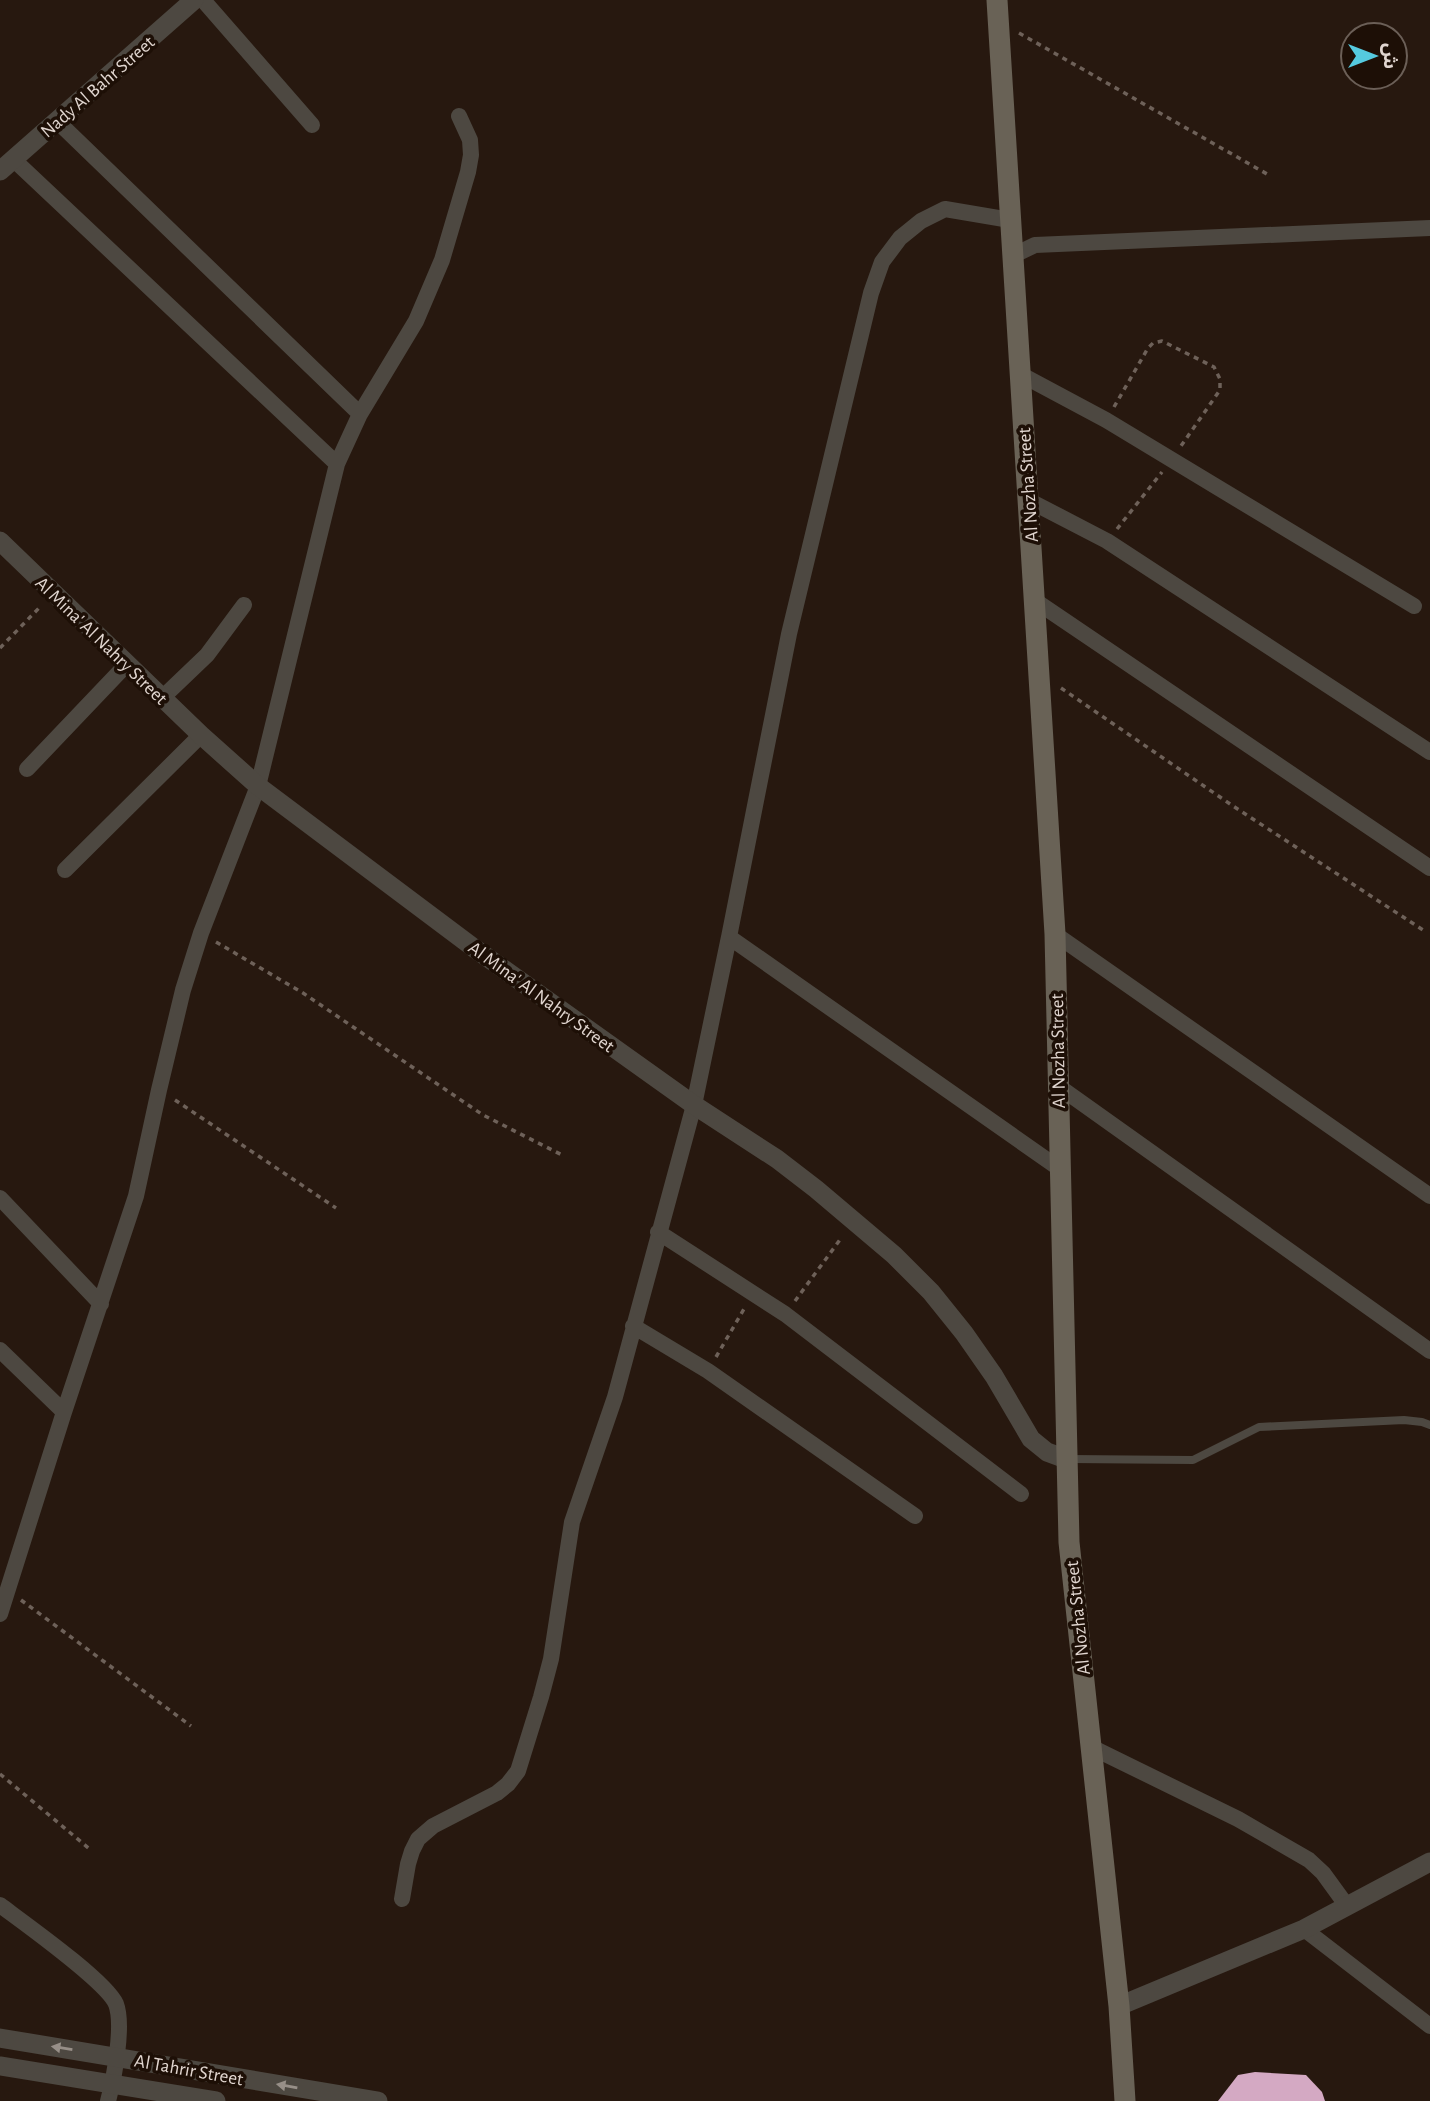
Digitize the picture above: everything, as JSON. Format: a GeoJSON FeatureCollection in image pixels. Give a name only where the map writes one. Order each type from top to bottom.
{"type":"FeatureCollection","features":[{"type":"Feature","properties":{"kind":"main road","name":"Al Nozha Street"},"geometry":{"type":"LineString","coordinates":[[998,11],[1055,934],[1069,1542],[1119,2006],[1125,2101]]}},
{"type":"Feature","properties":{"kind":"street","name":"Nady Al Bahr Street"},"geometry":{"type":"LineString","coordinates":[[7,165],[194,0]]}},
{"type":"Feature","properties":{"kind":"street"},"geometry":{"type":"LineString","coordinates":[[203,0],[312,125]]}},
{"type":"Feature","properties":{"kind":"street"},"geometry":{"type":"LineString","coordinates":[[0,1614],[136,1196],[183,990],[201,933],[258,786],[337,464],[360,414],[416,321],[442,260],[471,155],[470,140],[459,116]]}},
{"type":"Feature","properties":{"kind":"street"},"geometry":{"type":"LineString","coordinates":[[57,121],[360,414]]}},
{"type":"Feature","properties":{"kind":"street"},"geometry":{"type":"LineString","coordinates":[[7,165],[337,464]]}},
{"type":"Feature","properties":{"kind":"street"},"geometry":{"type":"LineString","coordinates":[[402,1899],[408,1864],[418,1839],[433,1826],[497,1793],[517,1771],[541,1697],[551,1659],[572,1522],[615,1398],[694,1105],[789,634],[871,293],[882,262],[900,238],[921,221],[945,209],[1010,220]]}},
{"type":"Feature","properties":{"kind":"street"},"geometry":{"type":"LineString","coordinates":[[1012,257],[1035,245],[1430,228]]}},
{"type":"Feature","properties":{"kind":"street"},"geometry":{"type":"LineString","coordinates":[[1020,374],[1106,421],[1414,606]]}},
{"type":"Feature","properties":{"kind":"street"},"geometry":{"type":"LineString","coordinates":[[1028,500],[1107,541],[1430,752]]}},
{"type":"Feature","properties":{"kind":"street","name":"Al Mina' Al Nahry Street"},"geometry":{"type":"LineString","coordinates":[[0,541],[162,698],[258,786],[474,948],[694,1105],[777,1159],[894,1255],[931,1292],[964,1333],[994,1376],[1031,1439],[1047,1452],[1066,1459]]}},
{"type":"Feature","properties":{"kind":"street"},"geometry":{"type":"LineString","coordinates":[[1034,600],[1430,869]]}},
{"type":"Feature","properties":{"kind":"street"},"geometry":{"type":"LineString","coordinates":[[162,698],[207,655],[244,605]]}},
{"type":"Feature","properties":{"kind":"street"},"geometry":{"type":"LineString","coordinates":[[27,769],[127,664]]}},
{"type":"Feature","properties":{"kind":"street"},"geometry":{"type":"LineString","coordinates":[[65,870],[201,735]]}},
{"type":"Feature","properties":{"kind":"street"},"geometry":{"type":"LineString","coordinates":[[1055,934],[1430,1196]]}},
{"type":"Feature","properties":{"kind":"street"},"geometry":{"type":"LineString","coordinates":[[729,937],[1060,1169]]}},
{"type":"Feature","properties":{"kind":"street"},"geometry":{"type":"LineString","coordinates":[[1058,1086],[1430,1351]]}},
{"type":"Feature","properties":{"kind":"street"},"geometry":{"type":"LineString","coordinates":[[0,1198],[101,1304]]}},
{"type":"Feature","properties":{"kind":"street"},"geometry":{"type":"LineString","coordinates":[[658,1232],[785,1314],[1021,1494]]}},
{"type":"Feature","properties":{"kind":"street"},"geometry":{"type":"LineString","coordinates":[[634,1326],[708,1371],[915,1516]]}},
{"type":"Feature","properties":{"kind":"street"},"geometry":{"type":"LineString","coordinates":[[0,1350],[64,1412]]}},
{"type":"Feature","properties":{"kind":"street"},"geometry":{"type":"LineString","coordinates":[[1091,1747],[1238,1819],[1309,1860],[1323,1872],[1347,1906]]}},
{"type":"Feature","properties":{"kind":"street"},"geometry":{"type":"LineString","coordinates":[[1119,2006],[1304,1929],[1430,1862]]}},
{"type":"Feature","properties":{"kind":"street"},"geometry":{"type":"LineString","coordinates":[[0,1905],[106,1990],[116,2004],[119,2024],[111,2093]]}},
{"type":"Feature","properties":{"kind":"street"},"geometry":{"type":"LineString","coordinates":[[1304,1929],[1430,2026]]}},
{"type":"Feature","properties":{"kind":"street","name":"Al Tahrir Street"},"geometry":{"type":"LineString","coordinates":[[0,2038],[372,2101]]}},
{"type":"Feature","properties":{"kind":"street","name":"Al Tahrir Street"},"geometry":{"type":"LineString","coordinates":[[0,2066],[111,2093],[216,2101]]}},
{"type":"Feature","properties":{"kind":"lane"},"geometry":{"type":"LineString","coordinates":[[1066,1459],[1193,1461],[1259,1427],[1404,1420],[1430,1425]]}},
{"type":"Feature","properties":{"kind":"path"},"geometry":{"type":"LineString","coordinates":[[998,11],[1267,174]]}},
{"type":"Feature","properties":{"kind":"path"},"geometry":{"type":"LineString","coordinates":[[1106,421],[1153,343],[1161,341],[1214,368],[1220,379],[1220,390],[1171,461],[1107,541]]}},
{"type":"Feature","properties":{"kind":"path"},"geometry":{"type":"LineString","coordinates":[[0,648],[54,593]]}},
{"type":"Feature","properties":{"kind":"path"},"geometry":{"type":"LineString","coordinates":[[1039,673],[1423,930]]}},
{"type":"Feature","properties":{"kind":"path"},"geometry":{"type":"LineString","coordinates":[[201,933],[303,993],[483,1115],[562,1155]]}},
{"type":"Feature","properties":{"kind":"path"},"geometry":{"type":"LineString","coordinates":[[159,1090],[336,1208]]}},
{"type":"Feature","properties":{"kind":"path"},"geometry":{"type":"LineString","coordinates":[[785,1314],[854,1221]]}},
{"type":"Feature","properties":{"kind":"path"},"geometry":{"type":"LineString","coordinates":[[708,1371],[753,1294]]}},
{"type":"Feature","properties":{"kind":"path"},"geometry":{"type":"LineString","coordinates":[[7,1590],[191,1726]]}},
{"type":"Feature","properties":{"kind":"path"},"geometry":{"type":"LineString","coordinates":[[0,1774],[92,1851]]}},
{"type":"Feature","properties":{"kind":"building"},"geometry":{"type":"Polygon","coordinates":[[[1255,2072],[1306,2075],[1322,2092],[1325,2101],[1218,2101],[1238,2075],[1255,2072]]]}}]}
